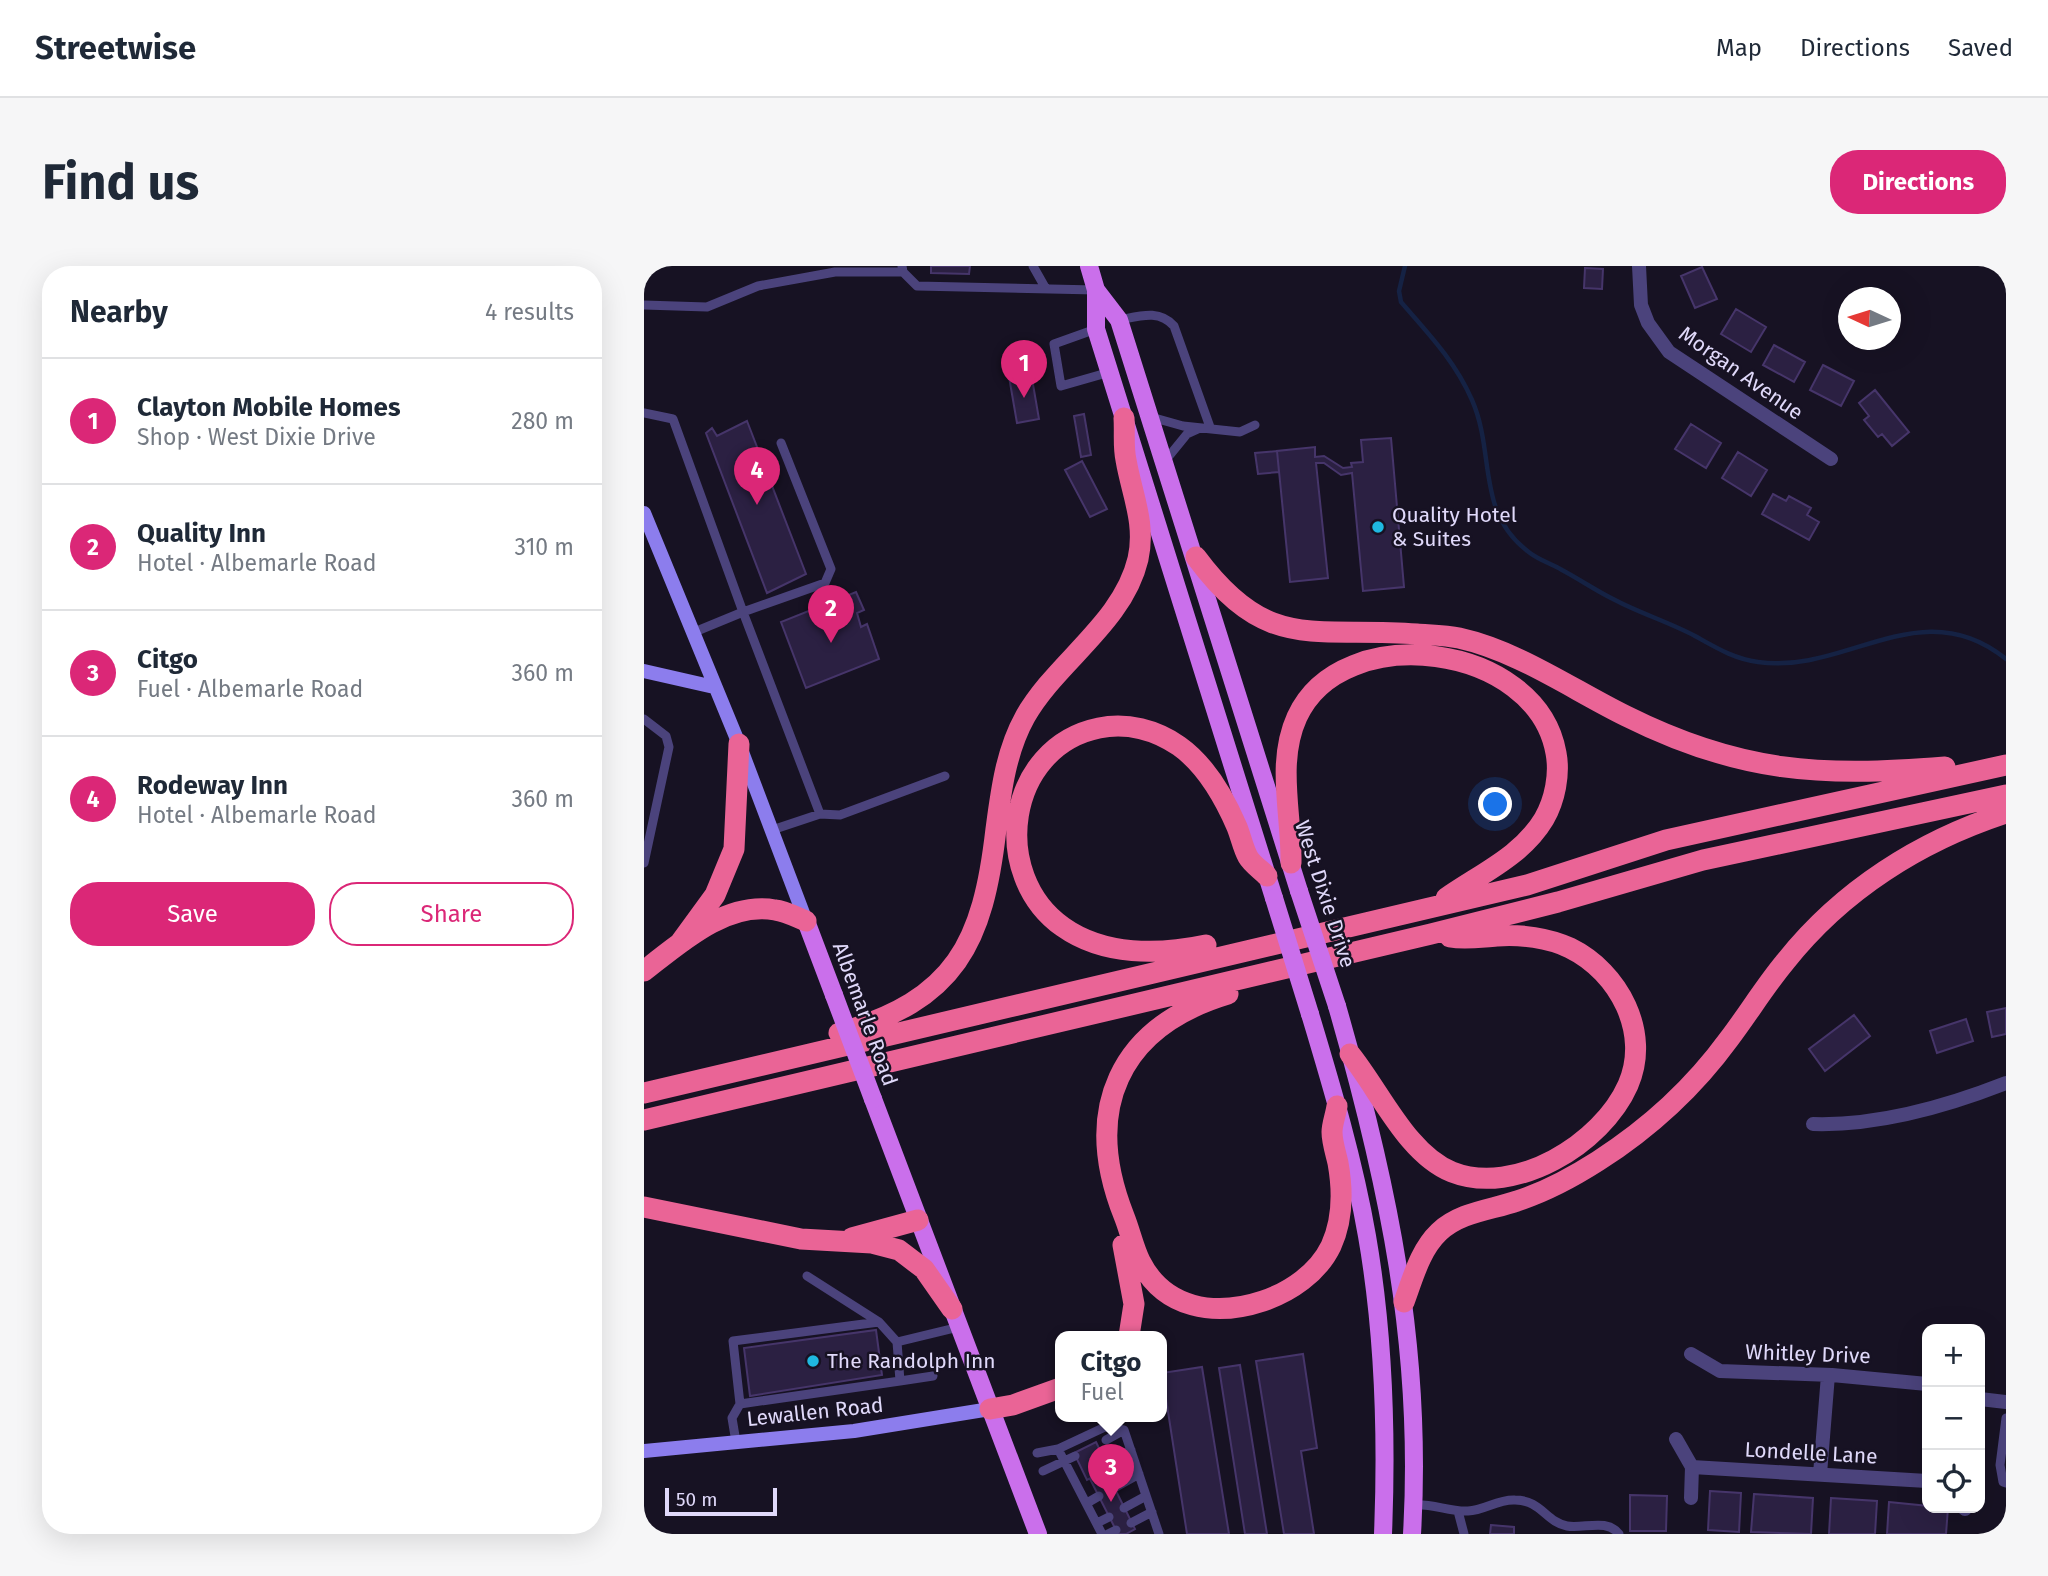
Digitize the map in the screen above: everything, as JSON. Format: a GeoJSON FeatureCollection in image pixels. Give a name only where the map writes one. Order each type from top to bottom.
{"type":"FeatureCollection","features":[{"type":"Feature","properties":{"kind":"highway"},"geometry":{"type":"LineString","coordinates":[[766,1063],[789,1046],[857,1028],[908,1005],[943,979],[966,950],[981,916],[988,890],[1002,789],[1017,734],[1038,697],[1120,598],[1137,564],[1141,520],[1125,459],[1124,418]]}},
{"type":"Feature","properties":{"kind":"highway"},"geometry":{"type":"LineString","coordinates":[[1196,557],[1211,577],[1236,601],[1264,620],[1280,627],[1314,632],[1457,638],[1494,649],[1630,718],[1688,744],[1737,759],[1788,769],[1839,773],[1953,766],[2006,759]]}},
{"type":"Feature","properties":{"kind":"highway"},"geometry":{"type":"LineString","coordinates":[[1291,863],[1292,824],[1285,769],[1290,736],[1303,705],[1328,680],[1360,665],[1394,657],[1429,656],[1456,660],[1502,677],[1522,690],[1542,713],[1553,738],[1558,762],[1556,788],[1545,818],[1528,840],[1496,866],[1439,903]]}},
{"type":"Feature","properties":{"kind":"highway"},"geometry":{"type":"LineString","coordinates":[[1263,945],[1237,938],[1193,948],[1139,951],[1101,945],[1065,929],[1037,903],[1021,868],[1016,838],[1022,797],[1040,764],[1077,735],[1121,726],[1152,731],[1180,747],[1210,778],[1229,812],[1248,858],[1266,876]]}},
{"type":"Feature","properties":{"kind":"highway"},"geometry":{"type":"LineString","coordinates":[[680,943],[715,895],[734,849],[739,744]]}},
{"type":"Feature","properties":{"kind":"highway"},"geometry":{"type":"LineString","coordinates":[[644,1093],[1439,903],[1527,885],[1666,839],[2006,765]]}},
{"type":"Feature","properties":{"kind":"highway"},"geometry":{"type":"LineString","coordinates":[[644,1120],[1430,934],[1558,902],[1703,860],[2006,795]]}},
{"type":"Feature","properties":{"kind":"highway"},"geometry":{"type":"LineString","coordinates":[[1404,1302],[1418,1263],[1440,1231],[1464,1215],[1520,1200],[1597,1162],[1668,1106],[1728,1041],[1785,961],[1862,886],[1927,845],[2006,813]]}},
{"type":"Feature","properties":{"kind":"highway"},"geometry":{"type":"LineString","coordinates":[[644,971],[680,943],[726,916],[752,909],[776,910],[806,921]]}},
{"type":"Feature","properties":{"kind":"highway"},"geometry":{"type":"LineString","coordinates":[[1350,1054],[1375,1085],[1401,1130],[1427,1158],[1452,1172],[1482,1179],[1514,1177],[1548,1164],[1581,1143],[1606,1116],[1628,1086],[1635,1056],[1633,1021],[1619,991],[1597,966],[1570,948],[1542,939],[1501,935],[1461,939],[1430,934]]}},
{"type":"Feature","properties":{"kind":"highway"},"geometry":{"type":"LineString","coordinates":[[1130,1331],[1134,1304],[1108,1156],[1107,1116],[1114,1088],[1124,1065],[1140,1044],[1162,1024],[1204,1002],[1229,994],[1260,975]]}},
{"type":"Feature","properties":{"kind":"highway"},"geometry":{"type":"LineString","coordinates":[[1117,1202],[1144,1267],[1154,1283],[1170,1297],[1186,1304],[1213,1309],[1242,1307],[1269,1299],[1310,1274],[1326,1255],[1338,1227],[1342,1191],[1332,1132],[1337,1106]]}},
{"type":"Feature","properties":{"kind":"highway"},"geometry":{"type":"LineString","coordinates":[[644,1207],[801,1239],[872,1243],[899,1250],[924,1269],[955,1318]]}},
{"type":"Feature","properties":{"kind":"highway"},"geometry":{"type":"LineString","coordinates":[[840,1241],[918,1220]]}},
{"type":"Feature","properties":{"kind":"highway"},"geometry":{"type":"LineString","coordinates":[[990,1409],[1013,1405],[1055,1390]]}},
{"type":"Feature","properties":{"kind":"main road","name":"West Dixie Drive"},"geometry":{"type":"LineString","coordinates":[[1089,266],[1096,290],[1096,329],[1310,1014],[1337,1106],[1367,1233],[1375,1290],[1383,1399],[1383,1533]]}},
{"type":"Feature","properties":{"kind":"main road","name":"West Dixie Drive"},"geometry":{"type":"LineString","coordinates":[[1096,290],[1119,320],[1166,461],[1337,1006],[1390,1210],[1404,1302],[1412,1402],[1412,1534]]}},
{"type":"Feature","properties":{"kind":"main road","name":"Albemarle Road"},"geometry":{"type":"LineString","coordinates":[[644,513],[739,744],[1038,1534]]}},
{"type":"Feature","properties":{"kind":"main road"},"geometry":{"type":"LineString","coordinates":[[644,671],[714,687]]}},
{"type":"Feature","properties":{"kind":"main road","name":"Lewallen Road"},"geometry":{"type":"LineString","coordinates":[[644,1451],[854,1431],[990,1409]]}},
{"type":"Feature","properties":{"kind":"street","name":"Morgan Avenue"},"geometry":{"type":"LineString","coordinates":[[1639,266],[1641,305],[1648,323],[1669,352],[1831,460]]}},
{"type":"Feature","properties":{"kind":"street"},"geometry":{"type":"LineString","coordinates":[[1813,1124],[1864,1122],[1917,1112],[1957,1102],[2006,1083]]}},
{"type":"Feature","properties":{"kind":"street","name":"Whitley Drive"},"geometry":{"type":"LineString","coordinates":[[1691,1354],[1720,1371],[1828,1375],[1922,1384]]}},
{"type":"Feature","properties":{"kind":"street"},"geometry":{"type":"LineString","coordinates":[[1819,1474],[1828,1375]]}},
{"type":"Feature","properties":{"kind":"street"},"geometry":{"type":"LineString","coordinates":[[1985,1400],[2006,1402]]}},
{"type":"Feature","properties":{"kind":"street"},"geometry":{"type":"LineString","coordinates":[[1676,1438],[1692,1467],[1690,1498]]}},
{"type":"Feature","properties":{"kind":"street","name":"Londelle Lane"},"geometry":{"type":"LineString","coordinates":[[1692,1467],[1922,1480]]}},
{"type":"Feature","properties":{"kind":"lane"},"geometry":{"type":"LineString","coordinates":[[1033,266],[1046,289]]}},
{"type":"Feature","properties":{"kind":"lane"},"geometry":{"type":"LineString","coordinates":[[644,305],[707,307],[758,286],[835,272],[902,269],[918,286],[1096,290]]}},
{"type":"Feature","properties":{"kind":"lane"},"geometry":{"type":"LineString","coordinates":[[1119,320],[1155,314],[1166,316],[1174,326],[1206,427]]}},
{"type":"Feature","properties":{"kind":"lane"},"geometry":{"type":"LineString","coordinates":[[1096,329],[1054,344],[1061,386],[1110,372]]}},
{"type":"Feature","properties":{"kind":"lane"},"geometry":{"type":"LineString","coordinates":[[644,413],[673,419],[820,814]]}},
{"type":"Feature","properties":{"kind":"lane"},"geometry":{"type":"LineString","coordinates":[[1151,417],[1166,423],[1240,432],[1255,425]]}},
{"type":"Feature","properties":{"kind":"lane"},"geometry":{"type":"LineString","coordinates":[[1166,461],[1187,433],[1206,427]]}},
{"type":"Feature","properties":{"kind":"lane"},"geometry":{"type":"LineString","coordinates":[[692,633],[825,583],[831,569],[781,443]]}},
{"type":"Feature","properties":{"kind":"lane"},"geometry":{"type":"LineString","coordinates":[[644,719],[666,736],[669,747],[648,824],[644,860]]}},
{"type":"Feature","properties":{"kind":"lane"},"geometry":{"type":"LineString","coordinates":[[772,830],[820,814],[839,815],[945,776]]}},
{"type":"Feature","properties":{"kind":"lane"},"geometry":{"type":"LineString","coordinates":[[807,1276],[879,1322],[897,1342],[900,1381]]}},
{"type":"Feature","properties":{"kind":"lane"},"geometry":{"type":"LineString","coordinates":[[897,1342],[955,1318]]}},
{"type":"Feature","properties":{"kind":"lane"},"geometry":{"type":"LineString","coordinates":[[736,1442],[732,1418],[740,1404],[733,1341],[879,1322]]}},
{"type":"Feature","properties":{"kind":"lane"},"geometry":{"type":"LineString","coordinates":[[740,1404],[933,1376]]}},
{"type":"Feature","properties":{"kind":"lane"},"geometry":{"type":"LineString","coordinates":[[2006,1418],[2000,1465],[2003,1482],[2006,1483]]}},
{"type":"Feature","properties":{"kind":"lane"},"geometry":{"type":"LineString","coordinates":[[1037,1453],[1058,1449],[1105,1427],[1124,1430]]}},
{"type":"Feature","properties":{"kind":"lane"},"geometry":{"type":"LineString","coordinates":[[1106,1440],[1124,1430]]}},
{"type":"Feature","properties":{"kind":"lane"},"geometry":{"type":"LineString","coordinates":[[1124,1430],[1159,1534]]}},
{"type":"Feature","properties":{"kind":"lane"},"geometry":{"type":"LineString","coordinates":[[1058,1449],[1102,1534]]}},
{"type":"Feature","properties":{"kind":"lane"},"geometry":{"type":"LineString","coordinates":[[1116,1457],[1130,1450]]}},
{"type":"Feature","properties":{"kind":"lane"},"geometry":{"type":"LineString","coordinates":[[1043,1471],[1075,1456]]}},
{"type":"Feature","properties":{"kind":"lane"},"geometry":{"type":"LineString","coordinates":[[1073,1478],[1084,1473]]}},
{"type":"Feature","properties":{"kind":"lane"},"geometry":{"type":"LineString","coordinates":[[1114,1488],[1139,1474]]}},
{"type":"Feature","properties":{"kind":"lane"},"geometry":{"type":"LineString","coordinates":[[1087,1503],[1099,1496]]}},
{"type":"Feature","properties":{"kind":"lane"},"geometry":{"type":"LineString","coordinates":[[1125,1508],[1146,1496]]}},
{"type":"Feature","properties":{"kind":"lane"},"geometry":{"type":"LineString","coordinates":[[1413,1505],[1425,1504],[1458,1511],[1515,1500],[1537,1505],[1565,1530],[1600,1525],[1616,1529],[1619,1534]]}},
{"type":"Feature","properties":{"kind":"lane"},"geometry":{"type":"LineString","coordinates":[[1458,1511],[1464,1534]]}},
{"type":"Feature","properties":{"kind":"lane"},"geometry":{"type":"LineString","coordinates":[[1131,1522],[1152,1513]]}},
{"type":"Feature","properties":{"kind":"lane"},"geometry":{"type":"LineString","coordinates":[[1097,1523],[1109,1517]]}},
{"type":"Feature","properties":{"kind":"building"},"geometry":{"type":"Polygon","coordinates":[[[931,266],[970,266],[969,274],[931,273],[931,266]]]}},
{"type":"Feature","properties":{"kind":"building"},"geometry":{"type":"Polygon","coordinates":[[[1702,267],[1717,299],[1695,308],[1681,276],[1702,267]]]}},
{"type":"Feature","properties":{"kind":"building"},"geometry":{"type":"Polygon","coordinates":[[[1585,268],[1603,269],[1602,289],[1584,288],[1585,268]]]}},
{"type":"Feature","properties":{"kind":"building"},"geometry":{"type":"Polygon","coordinates":[[[1736,309],[1766,327],[1751,352],[1721,334],[1736,309]]]}},
{"type":"Feature","properties":{"kind":"building"},"geometry":{"type":"Polygon","coordinates":[[[1774,345],[1805,362],[1794,382],[1763,365],[1774,345]]]}},
{"type":"Feature","properties":{"kind":"building"},"geometry":{"type":"Polygon","coordinates":[[[1823,365],[1854,381],[1841,406],[1810,390],[1823,365]]]}},
{"type":"Feature","properties":{"kind":"building"},"geometry":{"type":"Polygon","coordinates":[[[1030,367],[1039,419],[1017,423],[1008,371],[1030,367]]]}},
{"type":"Feature","properties":{"kind":"building"},"geometry":{"type":"Polygon","coordinates":[[[1875,390],[1909,432],[1892,446],[1882,434],[1878,437],[1864,420],[1869,416],[1859,403],[1875,390]]]}},
{"type":"Feature","properties":{"kind":"building"},"geometry":{"type":"Polygon","coordinates":[[[1084,414],[1091,455],[1081,457],[1074,416],[1084,414]]]}},
{"type":"Feature","properties":{"kind":"building"},"geometry":{"type":"Polygon","coordinates":[[[747,421],[806,574],[767,593],[706,433],[712,428],[717,436],[747,421]]]}},
{"type":"Feature","properties":{"kind":"building"},"geometry":{"type":"Polygon","coordinates":[[[1691,424],[1721,443],[1706,468],[1675,449],[1691,424]]]}},
{"type":"Feature","properties":{"kind":"building","name":"Quality Hotel & Suites"},"geometry":{"type":"Polygon","coordinates":[[[1391,438],[1404,587],[1363,591],[1352,473],[1341,475],[1324,463],[1316,463],[1328,578],[1290,582],[1277,451],[1315,447],[1315,457],[1324,456],[1343,468],[1352,467],[1351,463],[1363,462],[1361,440],[1391,438]]]}},
{"type":"Feature","properties":{"kind":"building"},"geometry":{"type":"Polygon","coordinates":[[[1277,451],[1279,472],[1258,474],[1255,453],[1277,451]]]}},
{"type":"Feature","properties":{"kind":"building"},"geometry":{"type":"Polygon","coordinates":[[[1738,452],[1767,470],[1751,496],[1722,478],[1738,452]]]}},
{"type":"Feature","properties":{"kind":"building"},"geometry":{"type":"Polygon","coordinates":[[[1082,461],[1107,509],[1090,517],[1065,470],[1082,461]]]}},
{"type":"Feature","properties":{"kind":"building"},"geometry":{"type":"Polygon","coordinates":[[[1773,494],[1786,501],[1789,496],[1811,508],[1807,515],[1819,522],[1809,540],[1762,514],[1773,494]]]}},
{"type":"Feature","properties":{"kind":"building"},"geometry":{"type":"Polygon","coordinates":[[[856,592],[864,610],[857,613],[861,627],[867,624],[879,659],[806,688],[781,622],[856,592]]]}},
{"type":"Feature","properties":{"kind":"building"},"geometry":{"type":"Polygon","coordinates":[[[2006,1008],[2006,1034],[1992,1037],[1987,1012],[2006,1008]]]}},
{"type":"Feature","properties":{"kind":"building"},"geometry":{"type":"Polygon","coordinates":[[[1854,1015],[1870,1036],[1825,1071],[1809,1049],[1854,1015]]]}},
{"type":"Feature","properties":{"kind":"building"},"geometry":{"type":"Polygon","coordinates":[[[1966,1019],[1973,1041],[1937,1053],[1930,1031],[1966,1019]]]}},
{"type":"Feature","properties":{"kind":"building","name":"The Randolph Inn"},"geometry":{"type":"Polygon","coordinates":[[[876,1330],[882,1375],[750,1396],[744,1348],[876,1330]]]}},
{"type":"Feature","properties":{"kind":"building"},"geometry":{"type":"Polygon","coordinates":[[[1303,1354],[1317,1448],[1301,1451],[1314,1534],[1284,1534],[1256,1361],[1303,1354]]]}},
{"type":"Feature","properties":{"kind":"building"},"geometry":{"type":"Polygon","coordinates":[[[1240,1365],[1267,1534],[1245,1534],[1219,1368],[1240,1365]]]}},
{"type":"Feature","properties":{"kind":"building"},"geometry":{"type":"Polygon","coordinates":[[[1202,1367],[1229,1534],[1187,1534],[1167,1405],[1167,1372],[1202,1367]]]}},
{"type":"Feature","properties":{"kind":"building"},"geometry":{"type":"Polygon","coordinates":[[[1096,1442],[1109,1469],[1087,1480],[1074,1453],[1096,1442]]]}},
{"type":"Feature","properties":{"kind":"building"},"geometry":{"type":"Polygon","coordinates":[[[1106,1471],[1135,1529],[1126,1534],[1118,1534],[1090,1479],[1106,1471]]]}},
{"type":"Feature","properties":{"kind":"building"},"geometry":{"type":"Polygon","coordinates":[[[1710,1491],[1741,1493],[1739,1532],[1708,1530],[1710,1491]]]}},
{"type":"Feature","properties":{"kind":"building"},"geometry":{"type":"Polygon","coordinates":[[[1754,1494],[1813,1498],[1811,1534],[1751,1532],[1754,1494]]]}},
{"type":"Feature","properties":{"kind":"building"},"geometry":{"type":"Polygon","coordinates":[[[1630,1495],[1667,1496],[1666,1531],[1630,1531],[1630,1495]]]}},
{"type":"Feature","properties":{"kind":"building"},"geometry":{"type":"Polygon","coordinates":[[[1831,1498],[1877,1501],[1875,1534],[1829,1534],[1831,1498]]]}},
{"type":"Feature","properties":{"kind":"building"},"geometry":{"type":"Polygon","coordinates":[[[1889,1502],[1922,1505],[1922,1513],[1948,1513],[1946,1534],[1887,1534],[1889,1502]]]}},
{"type":"Feature","properties":{"kind":"building"},"geometry":{"type":"Polygon","coordinates":[[[1491,1525],[1514,1527],[1514,1534],[1490,1534],[1491,1525]]]}},
{"type":"Feature","properties":{"kind":"waterway"},"geometry":{"type":"LineString","coordinates":[[1405,266],[1399,291],[1401,302],[1440,348],[1465,386],[1479,421],[1489,482],[1501,520],[1513,537],[1534,555],[1623,604],[1725,652],[1758,662],[1790,663],[1913,633],[1944,632],[1975,640],[2006,659]]}},
{"type":"Feature","properties":{"kind":"place","name":"Clayton Mobile Homes"},"geometry":{"type":"Point","coordinates":[1024,398]}},
{"type":"Feature","properties":{"kind":"place","name":"Rodeway Inn"},"geometry":{"type":"Point","coordinates":[757,505]}},
{"type":"Feature","properties":{"kind":"place","name":"Quality Hotel & Suites"},"geometry":{"type":"Point","coordinates":[1378,527]}},
{"type":"Feature","properties":{"kind":"place","name":"Quality Inn"},"geometry":{"type":"Point","coordinates":[831,643]}},
{"type":"Feature","properties":{"kind":"place","name":"The Randolph Inn"},"geometry":{"type":"Point","coordinates":[813,1361]}},
{"type":"Feature","properties":{"kind":"place","name":"Citgo"},"geometry":{"type":"Point","coordinates":[1111,1502]}}]}
